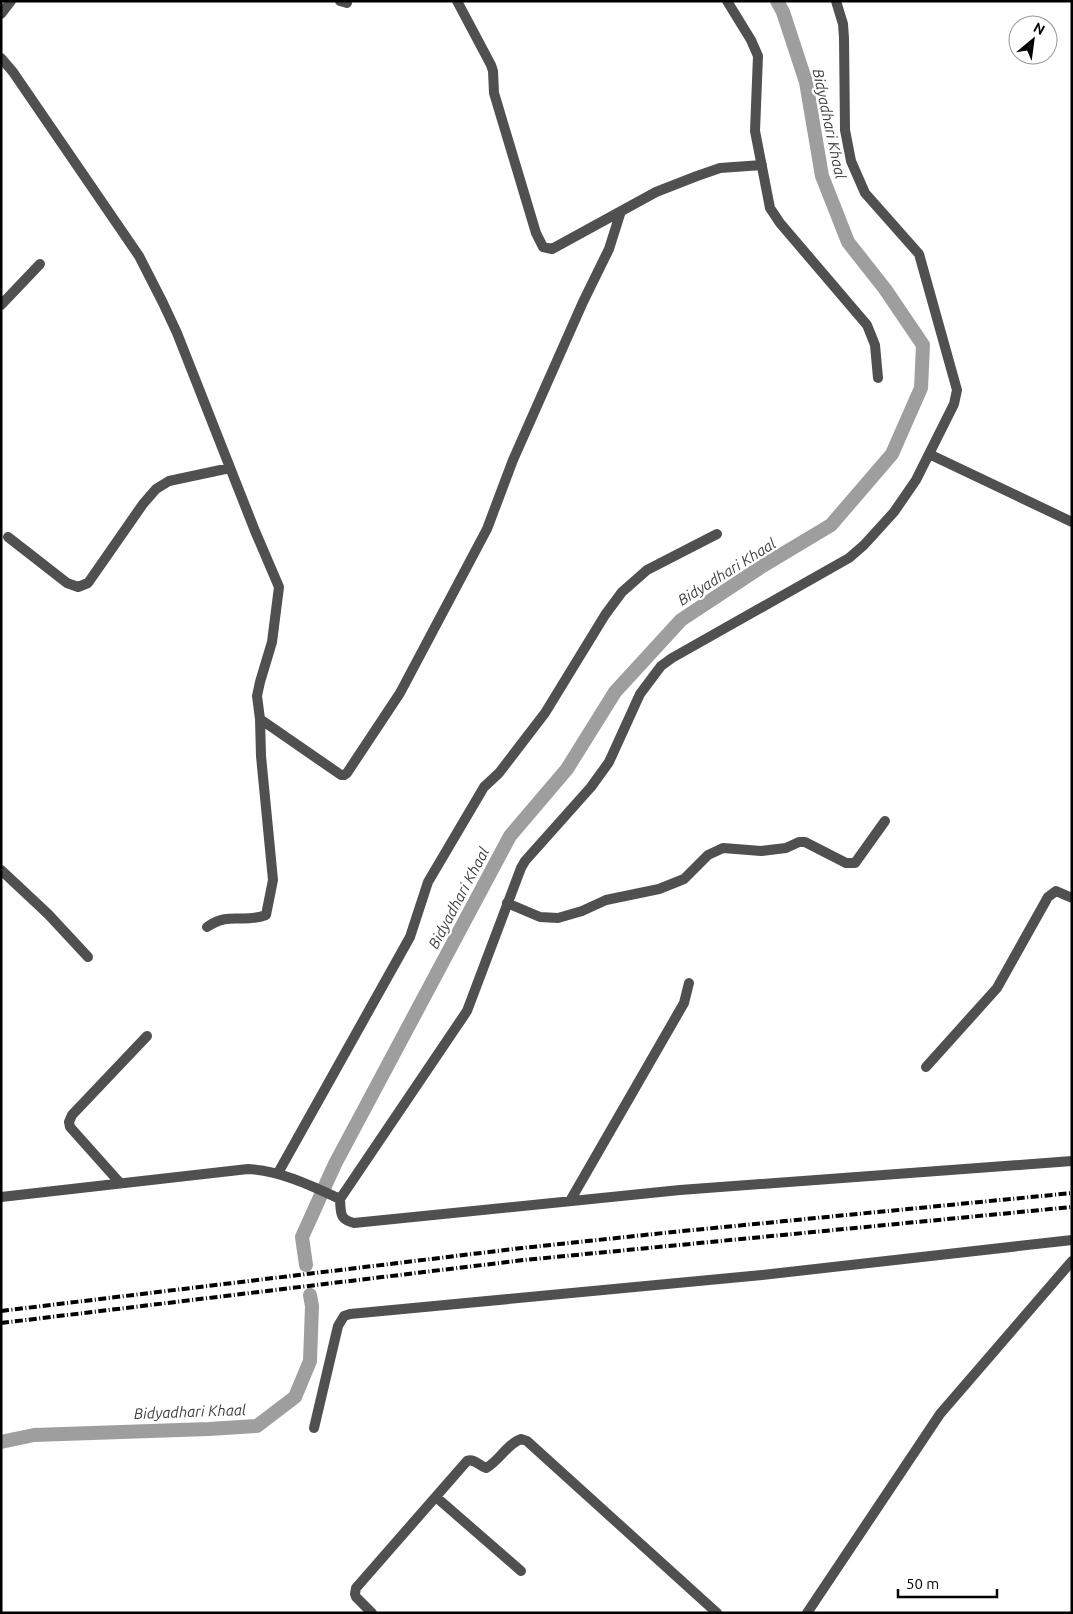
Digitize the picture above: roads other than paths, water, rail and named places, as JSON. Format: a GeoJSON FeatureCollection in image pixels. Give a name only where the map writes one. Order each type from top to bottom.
{"type":"FeatureCollection","features":[{"type":"Feature","properties":{"kind":"street"},"geometry":{"type":"LineString","coordinates":[[1,14],[11,1]]}},
{"type":"Feature","properties":{"kind":"street"},"geometry":{"type":"LineString","coordinates":[[457,1],[491,65],[494,93],[536,233],[543,247],[552,249],[656,192],[697,176],[720,168],[762,165]]}},
{"type":"Feature","properties":{"kind":"street"},"geometry":{"type":"LineString","coordinates":[[727,1],[751,40],[758,56],[755,131],[770,208],[867,324],[875,345],[878,378]]}},
{"type":"Feature","properties":{"kind":"street"},"geometry":{"type":"LineString","coordinates":[[836,1],[843,24],[845,130],[851,161],[865,193],[919,254],[957,390],[954,404],[916,480],[894,512],[849,558],[661,666],[640,694],[609,762],[591,787],[524,861],[467,1011],[340,1199],[341,1214],[346,1221],[354,1223],[680,1190],[1072,1161]]}},
{"type":"Feature","properties":{"kind":"street"},"geometry":{"type":"LineString","coordinates":[[1,58],[13,72],[139,256],[177,333],[230,468],[280,587],[272,642],[260,682],[258,696],[261,756],[273,880],[266,915],[253,919],[226,918],[216,921],[208,927]]}},
{"type":"Feature","properties":{"kind":"street"},"geometry":{"type":"LineString","coordinates":[[260,719],[341,774],[347,773],[400,693],[488,529],[513,460],[582,302],[609,248],[621,211]]}},
{"type":"Feature","properties":{"kind":"street"},"geometry":{"type":"LineString","coordinates":[[1,305],[40,264]]}},
{"type":"Feature","properties":{"kind":"street"},"geometry":{"type":"LineString","coordinates":[[929,454],[1072,522]]}},
{"type":"Feature","properties":{"kind":"street"},"geometry":{"type":"LineString","coordinates":[[8,537],[67,583],[78,587],[88,583],[143,504],[156,489],[169,481],[230,468]]}},
{"type":"Feature","properties":{"kind":"street"},"geometry":{"type":"LineString","coordinates":[[278,1173],[410,937],[428,882],[484,787],[499,773],[545,713],[622,592],[646,570],[717,534]]}},
{"type":"Feature","properties":{"kind":"street"},"geometry":{"type":"LineString","coordinates":[[508,903],[540,917],[558,918],[582,911],[606,900],[659,889],[684,879],[708,855],[723,848],[761,851],[786,848],[799,842],[805,842],[846,863],[855,863],[885,821]]}},
{"type":"Feature","properties":{"kind":"street"},"geometry":{"type":"LineString","coordinates":[[1,870],[48,914],[88,957]]}},
{"type":"Feature","properties":{"kind":"street"},"geometry":{"type":"LineString","coordinates":[[926,1066],[997,988],[1048,897],[1056,891],[1072,898]]}},
{"type":"Feature","properties":{"kind":"street"},"geometry":{"type":"LineString","coordinates":[[570,1201],[684,1003],[689,983]]}},
{"type":"Feature","properties":{"kind":"street"},"geometry":{"type":"LineString","coordinates":[[120,1183],[70,1126],[69,1122],[72,1115],[147,1036]]}},
{"type":"Feature","properties":{"kind":"street"},"geometry":{"type":"LineString","coordinates":[[1,1197],[248,1169],[278,1173],[340,1199]]}},
{"type":"Feature","properties":{"kind":"street"},"geometry":{"type":"LineString","coordinates":[[314,1428],[338,1326],[344,1316],[350,1314],[762,1275],[1072,1240]]}},
{"type":"Feature","properties":{"kind":"street"},"geometry":{"type":"LineString","coordinates":[[807,1613],[940,1414],[1072,1261]]}},
{"type":"Feature","properties":{"kind":"street"},"geometry":{"type":"LineString","coordinates":[[372,1613],[354,1594],[356,1588],[467,1461],[474,1461],[486,1468],[494,1464],[517,1440],[525,1440],[717,1613]]}},
{"type":"Feature","properties":{"kind":"street"},"geometry":{"type":"LineString","coordinates":[[436,1497],[521,1571]]}},
{"type":"Feature","properties":{"kind":"waterway","name":"Bidyadhari Khaal"},"geometry":{"type":"LineString","coordinates":[[306,1265],[302,1237],[335,1164],[510,836],[567,769],[615,692],[681,620],[761,567],[831,525],[892,454],[921,388],[923,345],[885,289],[848,242],[822,176],[806,82],[783,12],[777,1]]}},
{"type":"Feature","properties":{"kind":"waterway","name":"Bidyadhari Khaal"},"geometry":{"type":"LineString","coordinates":[[1,1442],[34,1435],[257,1426],[295,1397],[310,1361],[312,1306],[310,1295]]}},
{"type":"Feature","properties":{"kind":"railway"},"geometry":{"type":"LineString","coordinates":[[1,1311],[522,1248],[1072,1193]]}},
{"type":"Feature","properties":{"kind":"railway"},"geometry":{"type":"LineString","coordinates":[[1,1323],[524,1260],[1072,1207]]}}]}
